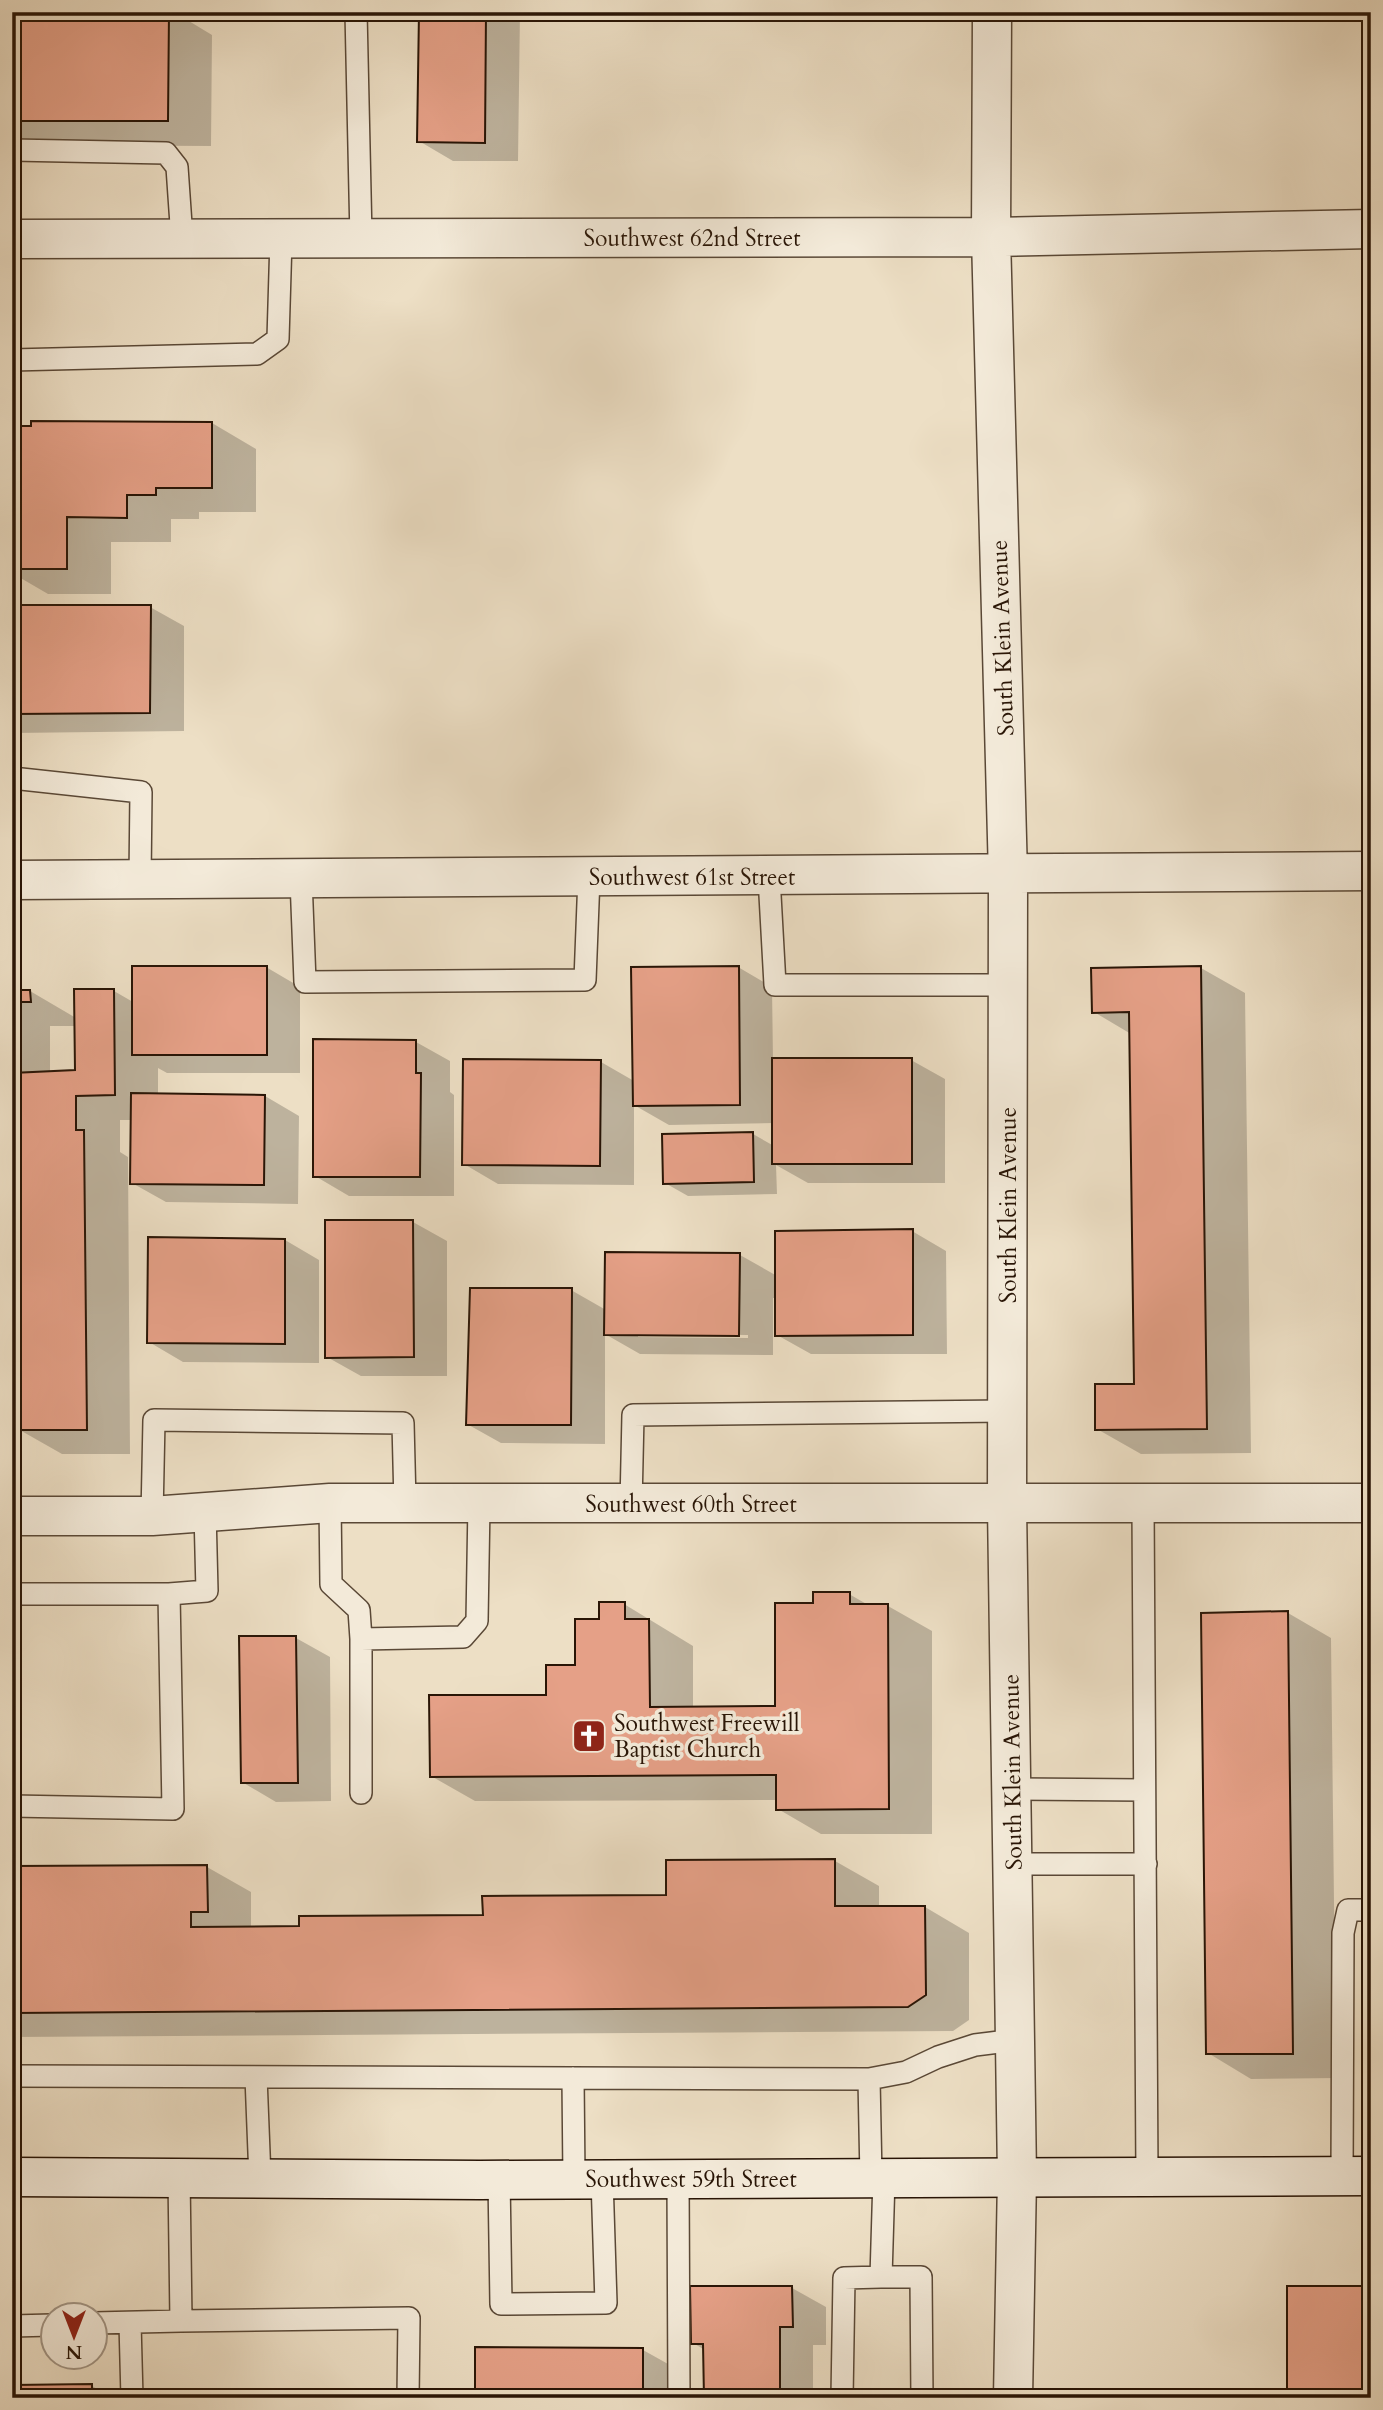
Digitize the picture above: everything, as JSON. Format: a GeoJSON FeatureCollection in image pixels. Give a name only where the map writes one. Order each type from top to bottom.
{"type":"FeatureCollection","features":[{"type":"Feature","properties":{"kind":"street","name":"South Klein Avenue"},"geometry":{"type":"LineString","coordinates":[[992,12],[990,237],[1008,876],[1007,1506],[1017,2177],[1013,2398]]}},
{"type":"Feature","properties":{"kind":"street","name":"Southwest 62nd Street"},"geometry":{"type":"LineString","coordinates":[[12,239],[990,237],[1371,229]]}},
{"type":"Feature","properties":{"kind":"street","name":"Southwest 61st Street"},"geometry":{"type":"LineString","coordinates":[[12,880],[1371,872]]}},
{"type":"Feature","properties":{"kind":"street","name":"Southwest 60th Street"},"geometry":{"type":"LineString","coordinates":[[12,1516],[152,1516],[330,1503],[1007,1506],[1371,1503]]}},
{"type":"Feature","properties":{"kind":"street","name":"Southwest 59th Street"},"geometry":{"type":"LineString","coordinates":[[12,2177],[678,2179],[1356,2176]]}},
{"type":"Feature","properties":{"kind":"lane"},"geometry":{"type":"LineString","coordinates":[[356,12],[361,238]]}},
{"type":"Feature","properties":{"kind":"lane"},"geometry":{"type":"LineString","coordinates":[[12,149],[166,153],[177,167],[183,239]]}},
{"type":"Feature","properties":{"kind":"lane"},"geometry":{"type":"LineString","coordinates":[[12,360],[257,354],[278,339],[281,239]]}},
{"type":"Feature","properties":{"kind":"lane"},"geometry":{"type":"LineString","coordinates":[[12,778],[141,792],[140,879]]}},
{"type":"Feature","properties":{"kind":"lane"},"geometry":{"type":"LineString","coordinates":[[301,879],[305,982],[556,981],[584,980],[589,877]]}},
{"type":"Feature","properties":{"kind":"lane"},"geometry":{"type":"LineString","coordinates":[[769,877],[775,985],[1008,985]]}},
{"type":"Feature","properties":{"kind":"lane"},"geometry":{"type":"LineString","coordinates":[[631,1504],[633,1415],[1007,1411]]}},
{"type":"Feature","properties":{"kind":"lane"},"geometry":{"type":"LineString","coordinates":[[152,1516],[154,1420],[403,1423],[405,1503]]}},
{"type":"Feature","properties":{"kind":"lane"},"geometry":{"type":"LineString","coordinates":[[330,1503],[331,1584],[359,1610],[361,1793]]}},
{"type":"Feature","properties":{"kind":"lane"},"geometry":{"type":"LineString","coordinates":[[361,1639],[464,1637],[477,1621],[479,1504]]}},
{"type":"Feature","properties":{"kind":"lane"},"geometry":{"type":"LineString","coordinates":[[1143,1505],[1147,2177]]}},
{"type":"Feature","properties":{"kind":"lane"},"geometry":{"type":"LineString","coordinates":[[12,1594],[169,1594],[206,1591],[205,1512]]}},
{"type":"Feature","properties":{"kind":"lane"},"geometry":{"type":"LineString","coordinates":[[12,1806],[173,1809],[169,1594]]}},
{"type":"Feature","properties":{"kind":"lane"},"geometry":{"type":"LineString","coordinates":[[1012,1789],[1143,1790]]}},
{"type":"Feature","properties":{"kind":"lane"},"geometry":{"type":"LineString","coordinates":[[1013,1864],[1146,1864]]}},
{"type":"Feature","properties":{"kind":"lane"},"geometry":{"type":"LineString","coordinates":[[1356,2176],[1343,1933],[1348,1910],[1371,1910]]}},
{"type":"Feature","properties":{"kind":"lane"},"geometry":{"type":"LineString","coordinates":[[12,2076],[869,2079],[906,2072],[938,2057],[975,2045],[1015,2039]]}},
{"type":"Feature","properties":{"kind":"lane"},"geometry":{"type":"LineString","coordinates":[[256,2077],[260,2178]]}},
{"type":"Feature","properties":{"kind":"lane"},"geometry":{"type":"LineString","coordinates":[[499,2179],[501,2305],[606,2303],[572,2078]]}},
{"type":"Feature","properties":{"kind":"lane"},"geometry":{"type":"LineString","coordinates":[[869,2079],[881,2277]]}},
{"type":"Feature","properties":{"kind":"lane"},"geometry":{"type":"LineString","coordinates":[[179,2177],[181,2321]]}},
{"type":"Feature","properties":{"kind":"lane"},"geometry":{"type":"LineString","coordinates":[[678,2179],[679,2398]]}},
{"type":"Feature","properties":{"kind":"lane"},"geometry":{"type":"LineString","coordinates":[[842,2398],[844,2278],[881,2277],[922,2277],[922,2398]]}},
{"type":"Feature","properties":{"kind":"lane"},"geometry":{"type":"LineString","coordinates":[[108,2323],[409,2318],[408,2398]]}},
{"type":"Feature","properties":{"kind":"lane"},"geometry":{"type":"LineString","coordinates":[[130,2323],[132,2398]]}},
{"type":"Feature","properties":{"kind":"lane"},"geometry":{"type":"LineString","coordinates":[[12,2326],[38,2325]]}},
{"type":"Feature","properties":{"kind":"building"},"geometry":{"type":"Polygon","coordinates":[[[12,12],[169,12],[168,121],[12,121],[12,12]]]}},
{"type":"Feature","properties":{"kind":"building"},"geometry":{"type":"Polygon","coordinates":[[[419,12],[486,12],[485,143],[417,142],[419,12]]]}},
{"type":"Feature","properties":{"kind":"building"},"geometry":{"type":"Polygon","coordinates":[[[31,421],[212,422],[212,488],[156,488],[156,495],[127,495],[127,518],[67,517],[67,569],[12,569],[12,426],[31,426],[31,421]]]}},
{"type":"Feature","properties":{"kind":"building"},"geometry":{"type":"Polygon","coordinates":[[[12,605],[151,605],[150,713],[12,714],[12,605]]]}},
{"type":"Feature","properties":{"kind":"building"},"geometry":{"type":"Polygon","coordinates":[[[132,966],[267,966],[267,1055],[132,1055],[132,966]]]}},
{"type":"Feature","properties":{"kind":"building"},"geometry":{"type":"Polygon","coordinates":[[[739,966],[740,1105],[633,1106],[631,967],[739,966]]]}},
{"type":"Feature","properties":{"kind":"building"},"geometry":{"type":"Polygon","coordinates":[[[1201,966],[1207,1429],[1095,1430],[1095,1384],[1134,1384],[1129,1012],[1092,1013],[1091,968],[1201,966]]]}},
{"type":"Feature","properties":{"kind":"building"},"geometry":{"type":"Polygon","coordinates":[[[74,989],[114,989],[115,1095],[76,1096],[76,1130],[84,1130],[87,1430],[16,1430],[12,1073],[75,1070],[74,989]]]}},
{"type":"Feature","properties":{"kind":"building"},"geometry":{"type":"Polygon","coordinates":[[[12,990],[30,990],[31,1002],[12,1002],[12,990]]]}},
{"type":"Feature","properties":{"kind":"building"},"geometry":{"type":"Polygon","coordinates":[[[313,1039],[416,1040],[416,1073],[421,1073],[420,1177],[313,1177],[313,1039]]]}},
{"type":"Feature","properties":{"kind":"building"},"geometry":{"type":"Polygon","coordinates":[[[772,1058],[912,1058],[912,1164],[772,1164],[772,1058]]]}},
{"type":"Feature","properties":{"kind":"building"},"geometry":{"type":"Polygon","coordinates":[[[463,1059],[601,1060],[600,1166],[462,1165],[463,1059]]]}},
{"type":"Feature","properties":{"kind":"building"},"geometry":{"type":"Polygon","coordinates":[[[131,1093],[265,1095],[264,1185],[130,1184],[131,1093]]]}},
{"type":"Feature","properties":{"kind":"building"},"geometry":{"type":"Polygon","coordinates":[[[753,1132],[754,1182],[663,1184],[662,1134],[753,1132]]]}},
{"type":"Feature","properties":{"kind":"building"},"geometry":{"type":"Polygon","coordinates":[[[325,1220],[413,1220],[414,1357],[325,1358],[325,1220]]]}},
{"type":"Feature","properties":{"kind":"building"},"geometry":{"type":"Polygon","coordinates":[[[913,1229],[913,1335],[775,1336],[775,1231],[913,1229]]]}},
{"type":"Feature","properties":{"kind":"building"},"geometry":{"type":"Polygon","coordinates":[[[148,1237],[285,1239],[285,1344],[147,1343],[148,1237]]]}},
{"type":"Feature","properties":{"kind":"building"},"geometry":{"type":"Polygon","coordinates":[[[605,1252],[740,1253],[739,1336],[604,1335],[605,1252]]]}},
{"type":"Feature","properties":{"kind":"building"},"geometry":{"type":"Polygon","coordinates":[[[470,1288],[572,1288],[571,1425],[466,1425],[470,1288]]]}},
{"type":"Feature","properties":{"kind":"building"},"geometry":{"type":"Polygon","coordinates":[[[813,1592],[850,1592],[850,1604],[888,1604],[889,1809],[776,1810],[776,1775],[430,1777],[429,1695],[546,1695],[546,1665],[575,1665],[575,1619],[599,1619],[599,1602],[625,1602],[625,1619],[649,1619],[650,1707],[775,1706],[775,1603],[813,1603],[813,1592]]]}},
{"type":"Feature","properties":{"kind":"building"},"geometry":{"type":"Polygon","coordinates":[[[1288,1611],[1293,2054],[1206,2054],[1201,1613],[1288,1611]]]}},
{"type":"Feature","properties":{"kind":"building"},"geometry":{"type":"Polygon","coordinates":[[[239,1636],[296,1636],[298,1783],[241,1783],[239,1636]]]}},
{"type":"Feature","properties":{"kind":"building"},"geometry":{"type":"Polygon","coordinates":[[[835,1859],[835,1906],[925,1906],[926,1995],[908,2007],[12,2013],[12,1866],[207,1865],[208,1912],[191,1912],[191,1927],[299,1926],[299,1916],[483,1915],[482,1896],[666,1895],[666,1860],[835,1859]]]}},
{"type":"Feature","properties":{"kind":"building"},"geometry":{"type":"Polygon","coordinates":[[[1370,1970],[1371,2044],[1368,2044],[1370,1970]]]}},
{"type":"Feature","properties":{"kind":"building"},"geometry":{"type":"Polygon","coordinates":[[[690,2286],[792,2286],[793,2327],[780,2327],[780,2398],[704,2398],[703,2344],[691,2344],[690,2286]]]}},
{"type":"Feature","properties":{"kind":"building"},"geometry":{"type":"Polygon","coordinates":[[[1287,2286],[1371,2286],[1371,2398],[1287,2398],[1287,2286]]]}},
{"type":"Feature","properties":{"kind":"building"},"geometry":{"type":"Polygon","coordinates":[[[475,2347],[643,2348],[643,2398],[475,2398],[475,2347]]]}},
{"type":"Feature","properties":{"kind":"building"},"geometry":{"type":"Polygon","coordinates":[[[92,2384],[92,2398],[12,2398],[12,2385],[92,2384]]]}},
{"type":"Feature","properties":{"kind":"place","name":"Southwest Freewill Baptist Church"},"geometry":{"type":"Point","coordinates":[589,1736]}}]}
